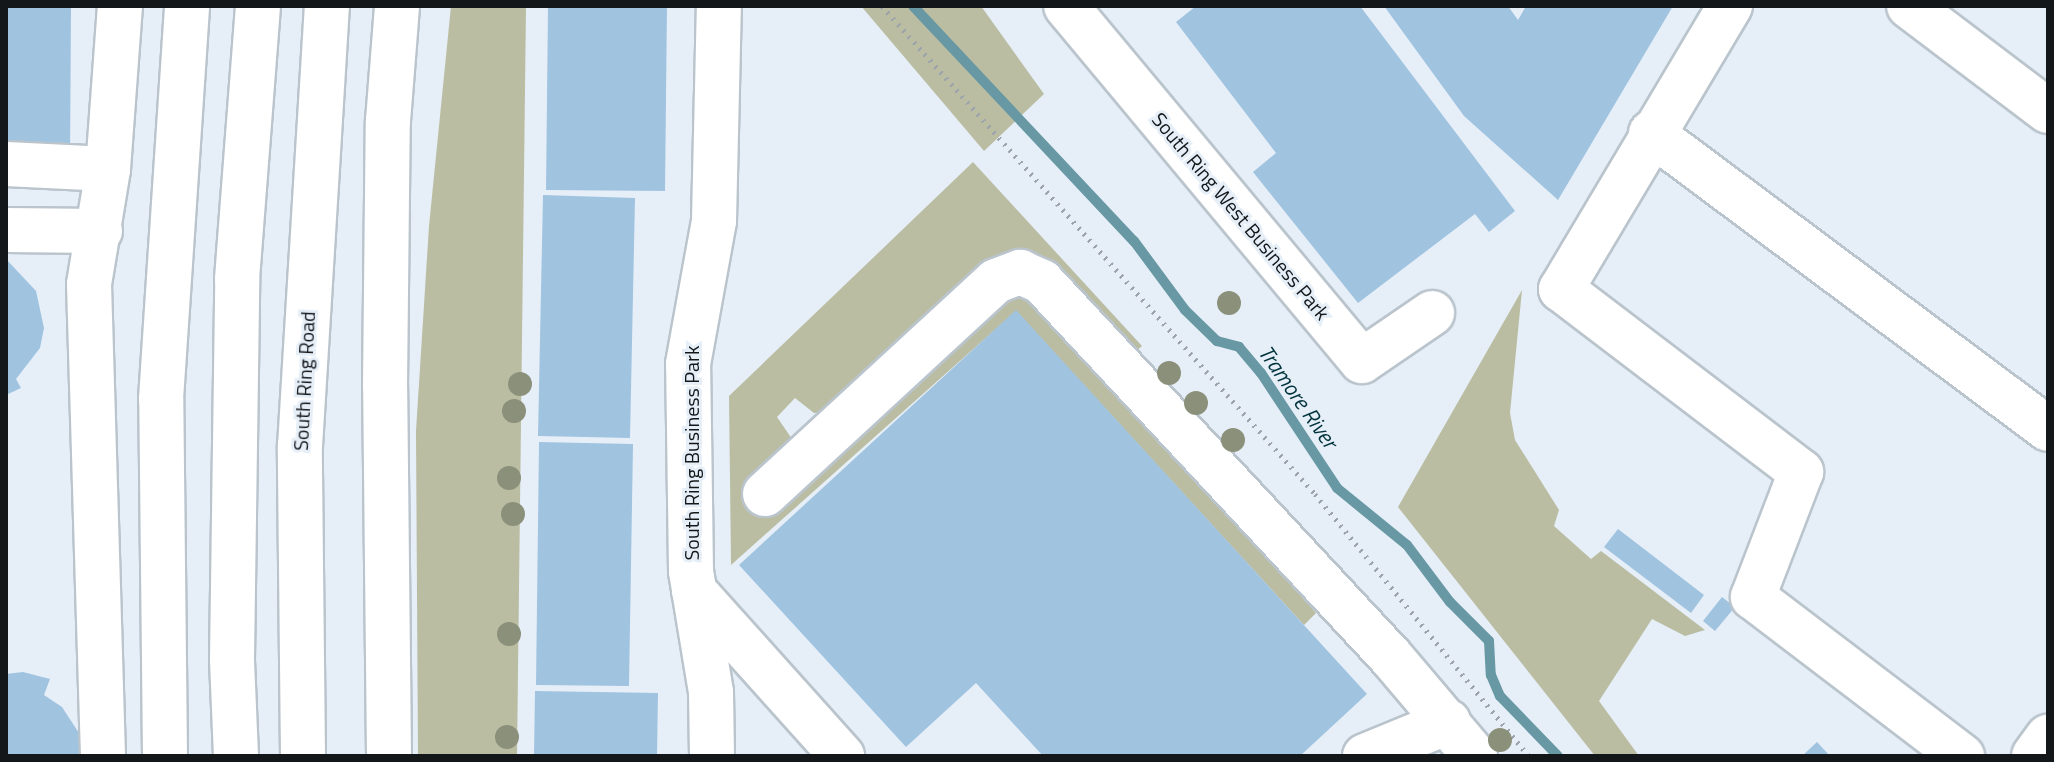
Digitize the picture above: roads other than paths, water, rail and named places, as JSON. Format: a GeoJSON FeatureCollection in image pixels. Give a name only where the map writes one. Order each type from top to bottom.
{"type":"FeatureCollection","features":[{"type":"Feature","properties":{"kind":"main road"},"geometry":{"type":"LineString","coordinates":[[103,756],[89,284],[108,169],[120,6]]}},
{"type":"Feature","properties":{"kind":"main road"},"geometry":{"type":"LineString","coordinates":[[165,756],[161,399],[187,6]]}},
{"type":"Feature","properties":{"kind":"main road"},"geometry":{"type":"LineString","coordinates":[[236,756],[232,659],[237,279],[258,6]]}},
{"type":"Feature","properties":{"kind":"main road","name":"South Ring Road"},"geometry":{"type":"LineString","coordinates":[[303,756],[300,446],[327,6]]}},
{"type":"Feature","properties":{"kind":"main road"},"geometry":{"type":"LineString","coordinates":[[389,756],[385,386],[388,121],[397,6]]}},
{"type":"Feature","properties":{"kind":"main road"},"geometry":{"type":"LineString","coordinates":[[385,386],[426,6]]}},
{"type":"Feature","properties":{"kind":"main road","name":"South Ring Business Park"},"geometry":{"type":"LineString","coordinates":[[712,756],[711,692],[694,591],[688,364],[714,221],[719,6]]}},
{"type":"Feature","properties":{"kind":"main road","name":"South Ring West Business Park"},"geometry":{"type":"LineString","coordinates":[[1066,6],[1362,361],[1432,313]]}},
{"type":"Feature","properties":{"kind":"main road"},"geometry":{"type":"LineString","coordinates":[[1730,6],[1651,133],[1561,289],[1801,472],[1753,597],[1962,756]]}},
{"type":"Feature","properties":{"kind":"main road"},"geometry":{"type":"LineString","coordinates":[[1909,6],[2048,111]]}},
{"type":"Feature","properties":{"kind":"main road"},"geometry":{"type":"LineString","coordinates":[[1651,133],[2048,429]]}},
{"type":"Feature","properties":{"kind":"main road"},"geometry":{"type":"LineString","coordinates":[[6,164],[108,169]]}},
{"type":"Feature","properties":{"kind":"main road"},"geometry":{"type":"LineString","coordinates":[[6,230],[100,231]]}},
{"type":"Feature","properties":{"kind":"main road"},"geometry":{"type":"LineString","coordinates":[[765,494],[996,281],[1020,272],[1042,282],[1448,722],[1475,756]]}},
{"type":"Feature","properties":{"kind":"main road"},"geometry":{"type":"LineString","coordinates":[[694,591],[842,756]]}},
{"type":"Feature","properties":{"kind":"main road"},"geometry":{"type":"LineString","coordinates":[[1365,756],[1448,722]]}},
{"type":"Feature","properties":{"kind":"main road"},"geometry":{"type":"LineString","coordinates":[[2034,756],[2048,737]]}},
{"type":"Feature","properties":{"kind":"waterway","name":"Tramore River"},"geometry":{"type":"LineString","coordinates":[[913,6],[1134,241],[1185,310],[1217,341],[1239,347],[1261,373],[1337,488],[1407,545],[1450,602],[1489,641],[1491,675],[1500,696],[1558,756]]}}]}
